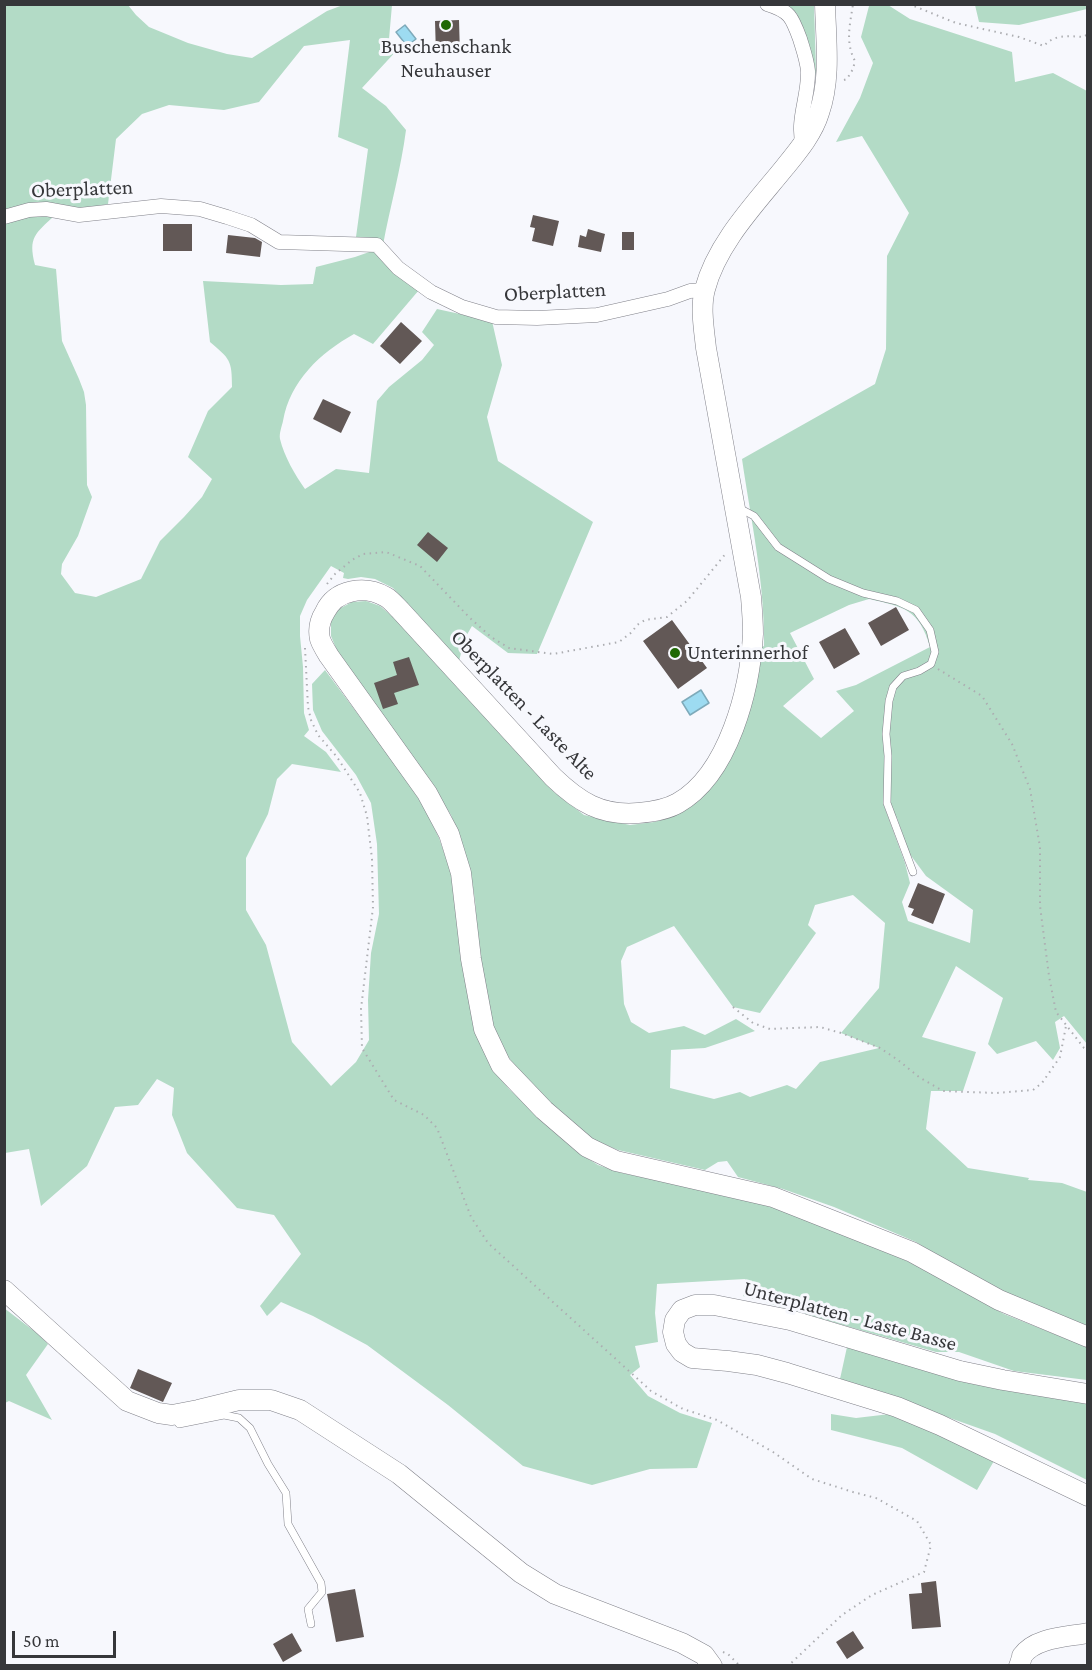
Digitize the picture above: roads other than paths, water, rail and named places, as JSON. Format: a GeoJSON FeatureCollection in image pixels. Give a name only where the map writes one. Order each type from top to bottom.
{"type":"FeatureCollection","features":[{"type":"Feature","properties":{"kind":"main road","name":"Oberplatten - Laste Alte"},"geometry":{"type":"LineString","coordinates":[[825,4],[826,85],[819,116],[802,145],[715,259],[705,290],[703,316],[706,348],[751,597],[753,632],[750,666],[739,714],[716,765],[697,789],[676,804],[651,812],[624,814],[596,809],[571,795],[386,597],[369,591],[345,592],[328,604],[320,621],[320,638],[329,656],[427,793],[449,834],[461,873],[471,959],[484,1029],[501,1065],[544,1110],[587,1147],[616,1161],[773,1197],[912,1252],[999,1300],[1088,1337]]}},
{"type":"Feature","properties":{"kind":"main road"},"geometry":{"type":"LineString","coordinates":[[4,1290],[127,1401],[158,1413],[172,1414],[239,1400],[271,1400],[300,1410],[399,1474],[521,1573],[555,1594],[682,1643],[704,1655],[712,1665]]}},
{"type":"Feature","properties":{"kind":"main road","name":"Unterplatten - Laste Basse"},"geometry":{"type":"LineString","coordinates":[[1088,1394],[960,1371],[790,1320],[714,1305],[695,1305],[682,1310],[675,1320],[673,1332],[676,1344],[682,1352],[692,1358],[757,1365],[897,1407],[940,1425],[1088,1496]]}},
{"type":"Feature","properties":{"kind":"main road"},"geometry":{"type":"LineString","coordinates":[[1019,1665],[1022,1656],[1033,1646],[1046,1641],[1088,1633]]}},
{"type":"Feature","properties":{"kind":"street"},"geometry":{"type":"LineString","coordinates":[[767,4],[783,9],[793,19],[806,57],[808,72],[800,134],[802,145]]}},
{"type":"Feature","properties":{"kind":"street","name":"Oberplatten"},"geometry":{"type":"LineString","coordinates":[[4,217],[29,210],[46,209],[79,214],[161,206],[200,209],[251,225],[279,242],[377,245],[398,268],[431,291],[462,307],[496,316],[537,318],[597,315],[668,299],[690,291],[705,290]]}},
{"type":"Feature","properties":{"kind":"lane"},"geometry":{"type":"LineString","coordinates":[[734,506],[753,516],[778,547],[807,567],[829,579],[863,592],[897,601],[916,610],[930,630],[935,652],[931,664],[903,676],[893,687],[889,701],[886,734],[887,803],[913,872]]}},
{"type":"Feature","properties":{"kind":"lane"},"geometry":{"type":"LineString","coordinates":[[172,1414],[179,1424],[224,1415],[239,1418],[249,1428],[286,1493],[288,1524],[321,1583],[322,1592],[308,1608],[311,1624]]}},
{"type":"Feature","properties":{"kind":"water"},"geometry":{"type":"Polygon","coordinates":[[[405,25],[416,39],[407,46],[396,32],[405,25]]]}},
{"type":"Feature","properties":{"kind":"water"},"geometry":{"type":"Polygon","coordinates":[[[701,690],[709,703],[690,715],[682,702],[701,690]]]}},
{"type":"Feature","properties":{"kind":"place","name":"Buschenschank Neuhauser"},"geometry":{"type":"Point","coordinates":[446,25]}},
{"type":"Feature","properties":{"kind":"place","name":"Unterinnerhof"},"geometry":{"type":"Point","coordinates":[675,653]}}]}
